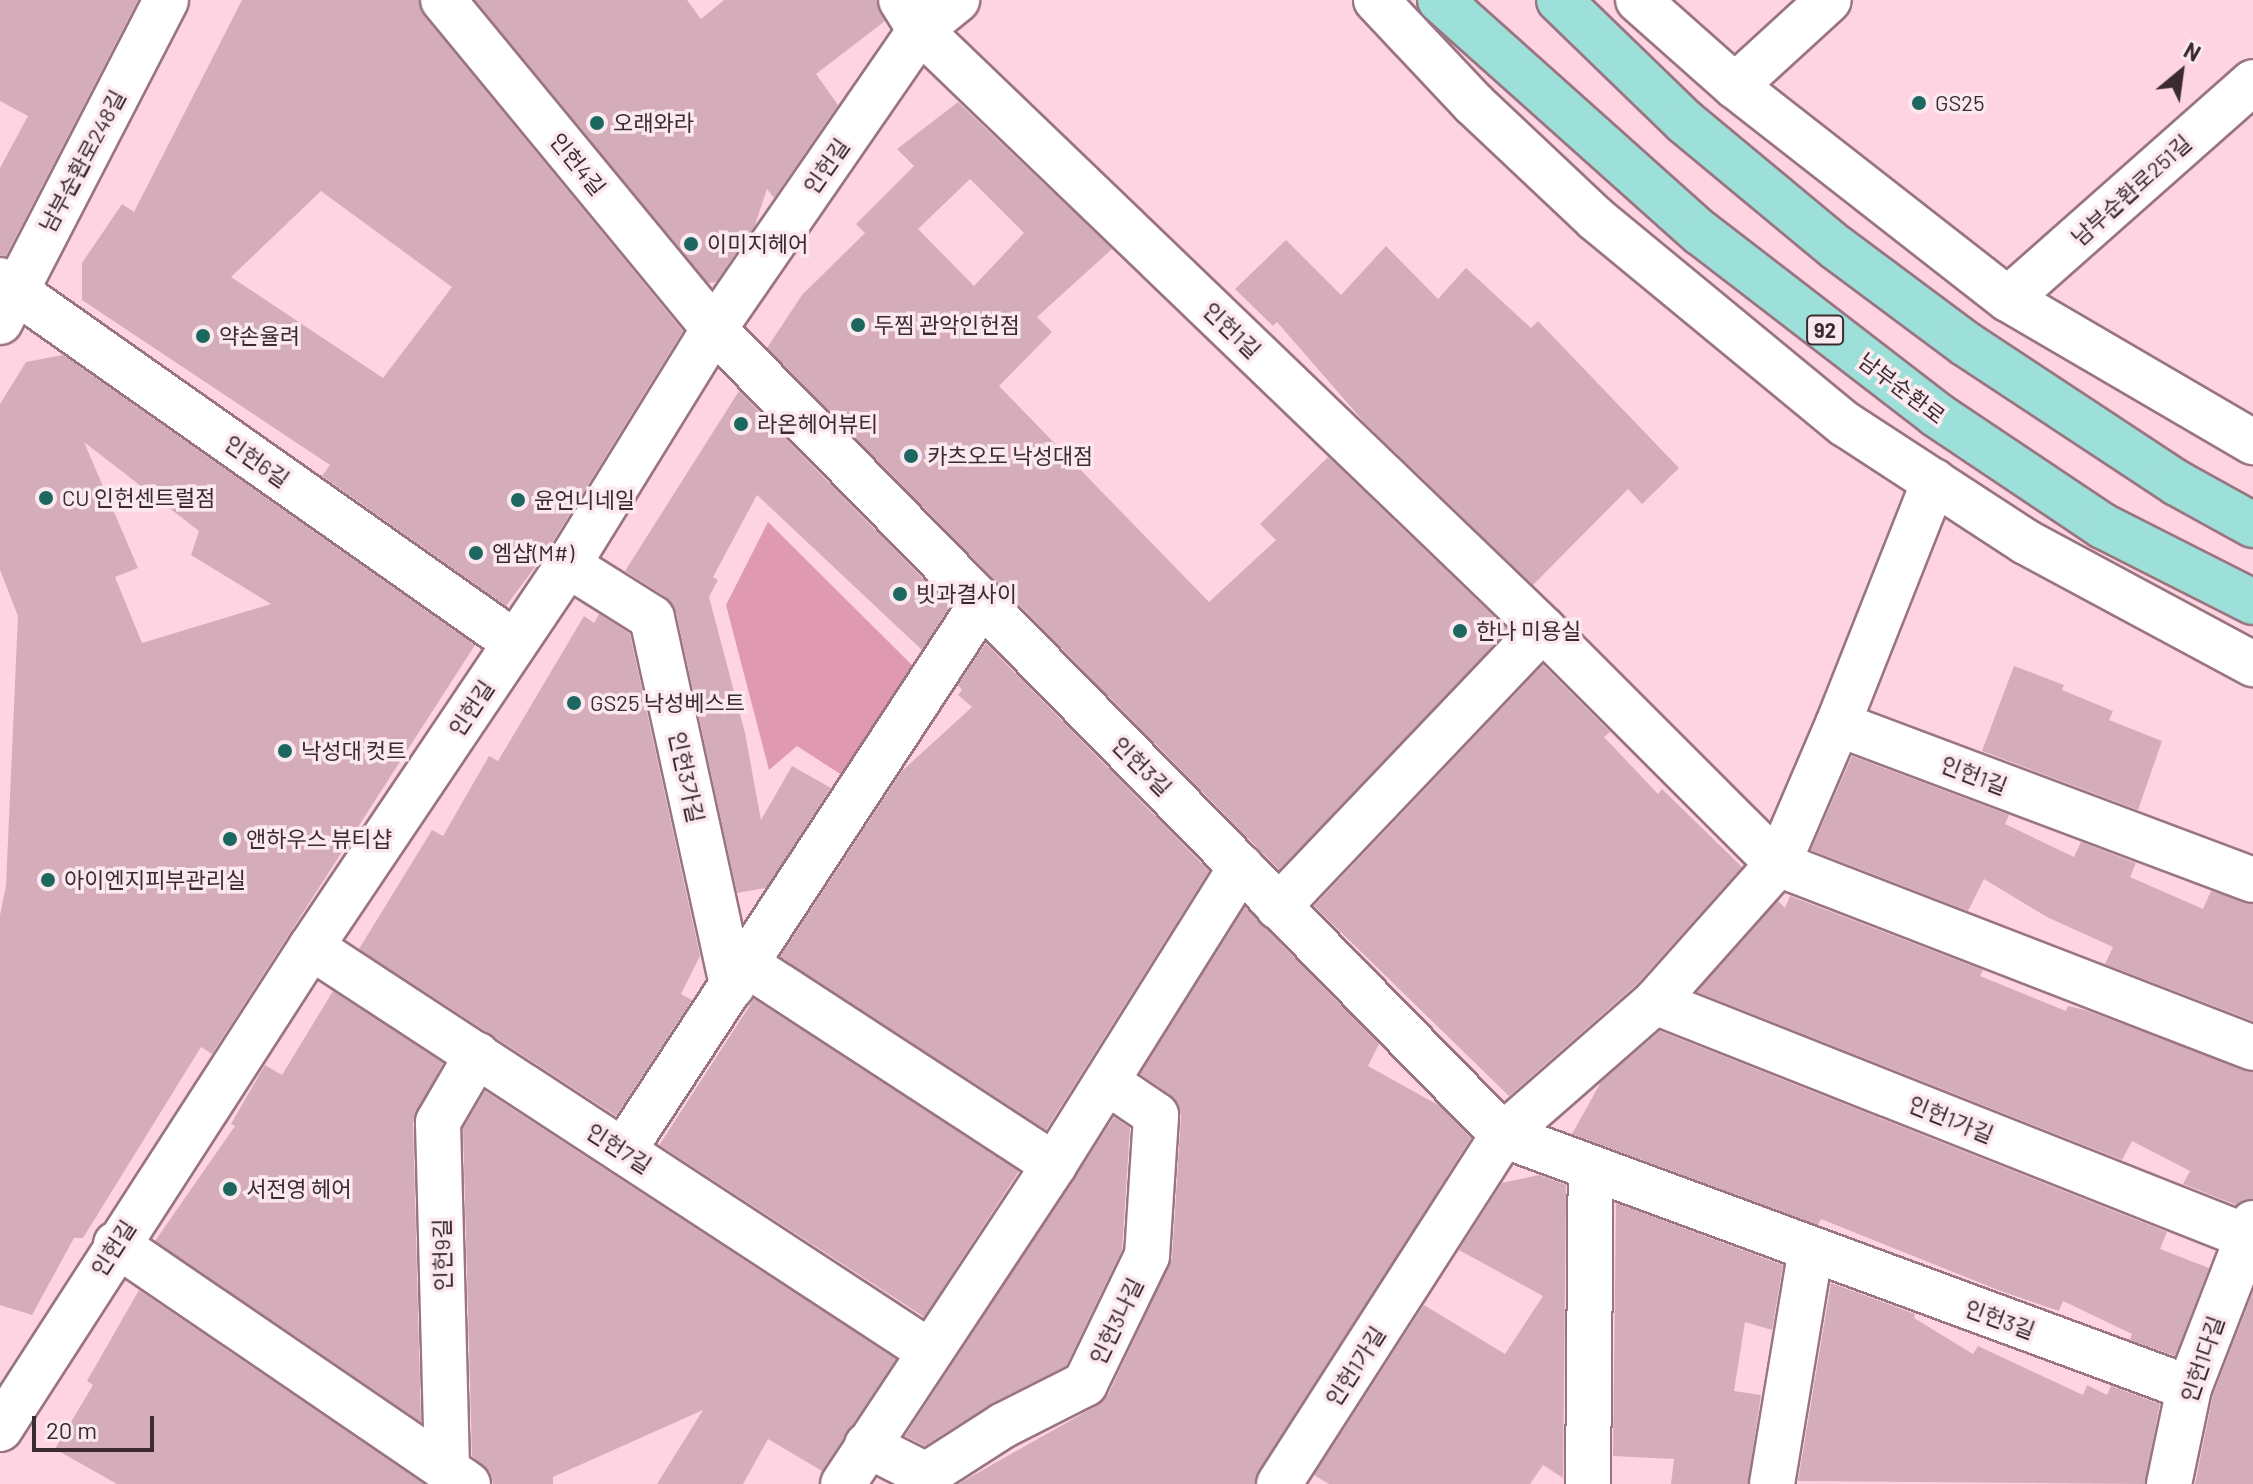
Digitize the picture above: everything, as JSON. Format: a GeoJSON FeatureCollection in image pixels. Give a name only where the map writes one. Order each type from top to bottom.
{"type":"FeatureCollection","features":[{"type":"Feature","properties":{"kind":"main road","name":"남부순환로"},"geometry":{"type":"LineString","coordinates":[[1440,0],[1701,233],[1925,406],[2103,526],[2253,602]]}},
{"type":"Feature","properties":{"kind":"main road"},"geometry":{"type":"LineString","coordinates":[[1559,0],[1685,122],[1837,248],[1966,344],[2177,483],[2253,525]]}},
{"type":"Feature","properties":{"kind":"street","name":"남부순환로248길"},"geometry":{"type":"LineString","coordinates":[[5,298],[166,0]]}},
{"type":"Feature","properties":{"kind":"street","name":"인헌4길"},"geometry":{"type":"LineString","coordinates":[[443,0],[714,329]]}},
{"type":"Feature","properties":{"kind":"street","name":"인헌길"},"geometry":{"type":"LineString","coordinates":[[0,1429],[116,1244],[311,947],[568,565],[910,15],[957,0]]}},
{"type":"Feature","properties":{"kind":"street"},"geometry":{"type":"LineString","coordinates":[[1376,0],[1474,104],[1596,219],[1845,424],[2026,542],[2253,664]]}},
{"type":"Feature","properties":{"kind":"street"},"geometry":{"type":"LineString","coordinates":[[1638,0],[1735,86],[2008,299],[2253,442]]}},
{"type":"Feature","properties":{"kind":"street"},"geometry":{"type":"LineString","coordinates":[[1735,86],[1829,0]]}},
{"type":"Feature","properties":{"kind":"street","name":"인헌1길"},"geometry":{"type":"LineString","coordinates":[[910,15],[1543,629],[1778,864],[2253,1048]]}},
{"type":"Feature","properties":{"kind":"street","name":"남부순환로251길"},"geometry":{"type":"LineString","coordinates":[[2008,299],[2253,82]]}},
{"type":"Feature","properties":{"kind":"street","name":"인헌6길"},"geometry":{"type":"LineString","coordinates":[[5,298],[514,642]]}},
{"type":"Feature","properties":{"kind":"street","name":"인헌3길"},"geometry":{"type":"LineString","coordinates":[[714,329],[1503,1135],[1591,1171],[2189,1388]]}},
{"type":"Feature","properties":{"kind":"street"},"geometry":{"type":"LineString","coordinates":[[1778,864],[1838,724],[1934,481]]}},
{"type":"Feature","properties":{"kind":"street","name":"인헌3가길"},"geometry":{"type":"LineString","coordinates":[[568,565],[652,618],[739,975]]}},
{"type":"Feature","properties":{"kind":"street"},"geometry":{"type":"LineString","coordinates":[[623,1151],[982,603]]}},
{"type":"Feature","properties":{"kind":"street"},"geometry":{"type":"LineString","coordinates":[[1278,907],[1543,629]]}},
{"type":"Feature","properties":{"kind":"street","name":"인헌1길"},"geometry":{"type":"LineString","coordinates":[[1838,724],[2253,880]]}},
{"type":"Feature","properties":{"kind":"street","name":"인헌1가길"},"geometry":{"type":"LineString","coordinates":[[1279,1484],[1503,1135],[1655,1002],[1778,864]]}},
{"type":"Feature","properties":{"kind":"street"},"geometry":{"type":"LineString","coordinates":[[843,1484],[927,1350],[1054,1165],[1241,867]]}},
{"type":"Feature","properties":{"kind":"street","name":"인헌7길"},"geometry":{"type":"LineString","coordinates":[[311,947],[927,1350]]}},
{"type":"Feature","properties":{"kind":"street"},"geometry":{"type":"LineString","coordinates":[[739,975],[1054,1165]]}},
{"type":"Feature","properties":{"kind":"street","name":"인헌1가길"},"geometry":{"type":"LineString","coordinates":[[1655,1002],[2251,1233]]}},
{"type":"Feature","properties":{"kind":"street","name":"인헌9길"},"geometry":{"type":"LineString","coordinates":[[457,1475],[438,1122],[477,1055]]}},
{"type":"Feature","properties":{"kind":"street","name":"인헌3나길"},"geometry":{"type":"LineString","coordinates":[[867,1445],[926,1475],[1004,1425],[1085,1384],[1147,1256],[1156,1115],[1107,1082]]}},
{"type":"Feature","properties":{"kind":"street"},"geometry":{"type":"LineString","coordinates":[[1588,1484],[1591,1171]]}},
{"type":"Feature","properties":{"kind":"street","name":"인헌1다길"},"geometry":{"type":"LineString","coordinates":[[2169,1484],[2189,1388],[2251,1233]]}},
{"type":"Feature","properties":{"kind":"street","name":"인헌9길"},"geometry":{"type":"LineString","coordinates":[[116,1244],[457,1475]]}},
{"type":"Feature","properties":{"kind":"street"},"geometry":{"type":"LineString","coordinates":[[1772,1484],[1811,1249]]}},
{"type":"Feature","properties":{"kind":"shaded area"},"geometry":{"type":"Polygon","coordinates":[[[768,522],[920,673],[851,781],[797,746],[769,770],[726,605],[768,522]]]}},
{"type":"Feature","properties":{"kind":"building"},"geometry":{"type":"Polygon","coordinates":[[[0,0],[138,0],[6,256],[0,255],[0,168],[28,116],[0,101],[0,0]]]}},
{"type":"Feature","properties":{"kind":"building"},"geometry":{"type":"Polygon","coordinates":[[[242,0],[419,0],[424,16],[683,331],[547,551],[506,606],[322,476],[330,465],[82,300],[82,263],[122,204],[134,212],[242,0]],[[321,191],[231,277],[383,378],[452,287],[321,191]]]}},
{"type":"Feature","properties":{"kind":"building"},"geometry":{"type":"Polygon","coordinates":[[[475,0],[687,0],[701,19],[724,0],[876,0],[885,21],[816,74],[838,105],[774,198],[767,189],[754,228],[716,282],[708,283],[475,0]]]}},
{"type":"Feature","properties":{"kind":"building"},"geometry":{"type":"Polygon","coordinates":[[[958,102],[1112,249],[1037,317],[1052,332],[999,386],[1209,602],[1276,540],[1260,524],[1328,457],[1508,630],[1279,870],[767,348],[802,295],[865,233],[856,224],[914,166],[897,149],[958,102]],[[970,179],[918,229],[974,286],[1024,233],[970,179]]]}},
{"type":"Feature","properties":{"kind":"building"},"geometry":{"type":"Polygon","coordinates":[[[1286,240],[1341,295],[1386,246],[1438,299],[1466,268],[1531,328],[1538,321],[1679,468],[1642,504],[1628,489],[1533,585],[1364,422],[1277,322],[1273,326],[1235,289],[1286,240]]]}},
{"type":"Feature","properties":{"kind":"building"},"geometry":{"type":"Polygon","coordinates":[[[63,355],[475,645],[212,1054],[201,1047],[83,1238],[74,1238],[32,1315],[0,1305],[0,915],[6,886],[18,616],[0,570],[0,404],[26,362],[63,355]],[[84,442],[138,568],[115,577],[142,643],[271,604],[191,555],[199,531],[84,442]]]}},
{"type":"Feature","properties":{"kind":"building"},"geometry":{"type":"Polygon","coordinates":[[[739,391],[950,606],[922,650],[757,495],[713,577],[718,580],[709,597],[745,733],[761,820],[792,766],[831,788],[766,888],[737,893],[676,612],[666,597],[625,571],[739,391]]]}},
{"type":"Feature","properties":{"kind":"building"},"geometry":{"type":"Polygon","coordinates":[[[599,614],[630,634],[700,956],[681,994],[692,1000],[616,1116],[359,949],[432,830],[443,836],[489,756],[498,761],[584,616],[594,623],[599,614]]]}},
{"type":"Feature","properties":{"kind":"building"},"geometry":{"type":"Polygon","coordinates":[[[986,643],[1209,871],[1046,1130],[780,957],[902,771],[972,707],[958,695],[962,690],[958,685],[986,643]]]}},
{"type":"Feature","properties":{"kind":"building"},"geometry":{"type":"Polygon","coordinates":[[[1543,665],[1610,732],[1604,737],[1658,794],[1662,789],[1742,867],[1637,984],[1509,1096],[1314,906],[1543,665]]]}},
{"type":"Feature","properties":{"kind":"building"},"geometry":{"type":"Polygon","coordinates":[[[2014,666],[2064,685],[2062,690],[2113,711],[2109,720],[2162,741],[2138,810],[1982,751],[2014,666]]]}},
{"type":"Feature","properties":{"kind":"building"},"geometry":{"type":"Polygon","coordinates":[[[1852,756],[2009,815],[2005,824],[2074,857],[2081,842],[2136,863],[2130,877],[2203,909],[2211,891],[2253,904],[2253,1021],[2105,964],[2113,947],[2047,917],[1984,879],[1968,911],[1811,850],[1852,756]]]}},
{"type":"Feature","properties":{"kind":"building"},"geometry":{"type":"Polygon","coordinates":[[[1790,896],[1983,970],[1980,976],[2066,1011],[2068,1006],[2085,1010],[2253,1072],[2253,1199],[2236,1205],[2183,1184],[2190,1171],[2132,1141],[2122,1160],[1697,992],[1778,901],[1785,908],[1790,896]]]}},
{"type":"Feature","properties":{"kind":"building"},"geometry":{"type":"Polygon","coordinates":[[[1245,907],[1379,1044],[1368,1066],[1440,1106],[1471,1138],[1254,1484],[958,1484],[1096,1406],[1108,1395],[1172,1258],[1181,1116],[1171,1095],[1140,1074],[1245,907]]]}},
{"type":"Feature","properties":{"kind":"building"},"geometry":{"type":"Polygon","coordinates":[[[333,991],[443,1063],[413,1123],[421,1422],[155,1241],[235,1126],[231,1124],[265,1065],[282,1075],[333,991]]]}},
{"type":"Feature","properties":{"kind":"building"},"geometry":{"type":"Polygon","coordinates":[[[754,999],[1019,1171],[924,1317],[659,1145],[754,999]]]}},
{"type":"Feature","properties":{"kind":"building"},"geometry":{"type":"Polygon","coordinates":[[[1660,1031],[2167,1232],[2160,1249],[2209,1268],[2175,1356],[2130,1340],[2132,1334],[2063,1301],[2059,1311],[1998,1290],[1821,1219],[1818,1225],[1572,1134],[1601,1082],[1660,1031]]]}},
{"type":"Feature","properties":{"kind":"building"},"geometry":{"type":"Polygon","coordinates":[[[485,1091],[896,1359],[822,1471],[768,1439],[743,1484],[657,1484],[703,1410],[553,1477],[553,1484],[493,1484],[490,1472],[472,1456],[463,1128],[485,1091]]]}},
{"type":"Feature","properties":{"kind":"building"},"geometry":{"type":"Polygon","coordinates":[[[1114,1117],[1130,1128],[1122,1250],[1066,1366],[993,1403],[925,1446],[905,1436],[1114,1117]]]}},
{"type":"Feature","properties":{"kind":"building"},"geometry":{"type":"Polygon","coordinates":[[[1539,1175],[1566,1185],[1563,1478],[1543,1465],[1530,1484],[1329,1484],[1314,1475],[1424,1305],[1505,1354],[1543,1296],[1459,1250],[1502,1183],[1539,1175]]]}},
{"type":"Feature","properties":{"kind":"building"},"geometry":{"type":"Polygon","coordinates":[[[1616,1203],[1783,1265],[1772,1330],[1745,1322],[1734,1391],[1761,1395],[1748,1484],[1671,1484],[1674,1459],[1613,1456],[1616,1203]]]}},
{"type":"Feature","properties":{"kind":"building"},"geometry":{"type":"Polygon","coordinates":[[[1831,1283],[1915,1314],[1914,1318],[1973,1354],[1978,1346],[2083,1395],[2087,1385],[2107,1395],[2111,1386],[2160,1404],[2145,1484],[1798,1481],[1831,1283]]]}},
{"type":"Feature","properties":{"kind":"building"},"geometry":{"type":"Polygon","coordinates":[[[139,1290],[424,1484],[117,1484],[55,1449],[93,1385],[87,1381],[139,1290]]]}},
{"type":"Feature","properties":{"kind":"building"},"geometry":{"type":"Polygon","coordinates":[[[2253,1292],[2253,1484],[2195,1484],[2213,1395],[2253,1292]]]}},
{"type":"Feature","properties":{"kind":"place","name":"GS25"},"geometry":{"type":"Point","coordinates":[1919,103]}},
{"type":"Feature","properties":{"kind":"place","name":"오래와라"},"geometry":{"type":"Point","coordinates":[597,123]}},
{"type":"Feature","properties":{"kind":"place","name":"이미지헤어"},"geometry":{"type":"Point","coordinates":[691,244]}},
{"type":"Feature","properties":{"kind":"place","name":"두찜 관악인헌점"},"geometry":{"type":"Point","coordinates":[858,325]}},
{"type":"Feature","properties":{"kind":"place","name":"약손율려"},"geometry":{"type":"Point","coordinates":[203,336]}},
{"type":"Feature","properties":{"kind":"place","name":"라온헤어뷰티"},"geometry":{"type":"Point","coordinates":[741,424]}},
{"type":"Feature","properties":{"kind":"place","name":"카츠오도 낙성대점"},"geometry":{"type":"Point","coordinates":[911,456]}},
{"type":"Feature","properties":{"kind":"place","name":"CU 인헌센트럴점"},"geometry":{"type":"Point","coordinates":[46,498]}},
{"type":"Feature","properties":{"kind":"place","name":"윤언니네일"},"geometry":{"type":"Point","coordinates":[518,500]}},
{"type":"Feature","properties":{"kind":"place","name":"엠샵(M#)"},"geometry":{"type":"Point","coordinates":[476,553]}},
{"type":"Feature","properties":{"kind":"place","name":"빗과결사이"},"geometry":{"type":"Point","coordinates":[900,594]}},
{"type":"Feature","properties":{"kind":"place","name":"한나 미용실"},"geometry":{"type":"Point","coordinates":[1460,631]}},
{"type":"Feature","properties":{"kind":"place","name":"GS25 낙성베스트"},"geometry":{"type":"Point","coordinates":[574,703]}},
{"type":"Feature","properties":{"kind":"place","name":"낙성대 컷트"},"geometry":{"type":"Point","coordinates":[285,751]}},
{"type":"Feature","properties":{"kind":"place","name":"앤하우스 뷰티샵"},"geometry":{"type":"Point","coordinates":[230,839]}},
{"type":"Feature","properties":{"kind":"place","name":"아이엔지피부관리실"},"geometry":{"type":"Point","coordinates":[48,880]}},
{"type":"Feature","properties":{"kind":"place","name":"서전영 헤어"},"geometry":{"type":"Point","coordinates":[230,1189]}}]}
